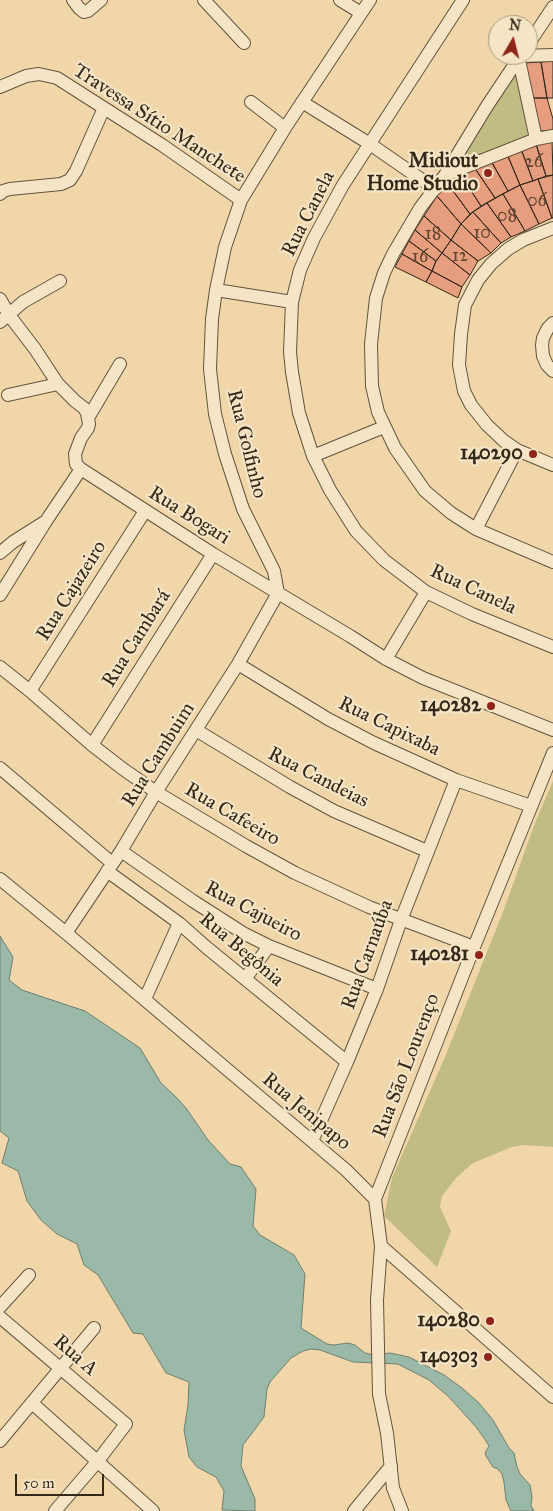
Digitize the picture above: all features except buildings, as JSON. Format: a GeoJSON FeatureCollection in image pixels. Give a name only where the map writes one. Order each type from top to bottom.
{"type":"FeatureCollection","features":[{"type":"Feature","properties":{"kind":"street"},"geometry":{"type":"LineString","coordinates":[[73,0],[78,8],[84,12],[101,0]]}},
{"type":"Feature","properties":{"kind":"street"},"geometry":{"type":"LineString","coordinates":[[204,0],[244,44]]}},
{"type":"Feature","properties":{"kind":"street"},"geometry":{"type":"LineString","coordinates":[[340,0],[361,13]]}},
{"type":"Feature","properties":{"kind":"street","name":"Rua Golfinho"},"geometry":{"type":"LineString","coordinates":[[278,593],[274,571],[243,509],[225,454],[215,414],[210,369],[212,318],[216,290],[225,247],[241,200],[285,128],[370,0]]}},
{"type":"Feature","properties":{"kind":"street","name":"Rua Canela"},"geometry":{"type":"LineString","coordinates":[[463,0],[343,185],[314,238],[300,270],[292,302],[290,352],[292,372],[299,412],[313,456],[330,490],[356,531],[384,560],[426,592],[472,614],[553,647]]}},
{"type":"Feature","properties":{"kind":"street"},"geometry":{"type":"LineString","coordinates":[[538,30],[553,7]]}},
{"type":"Feature","properties":{"kind":"street"},"geometry":{"type":"LineString","coordinates":[[538,56],[553,56]]}},
{"type":"Feature","properties":{"kind":"street"},"geometry":{"type":"LineString","coordinates":[[515,65],[445,175],[420,208],[384,273],[376,298],[371,344],[372,386],[378,412],[384,427],[395,448],[425,491],[451,513],[476,529],[553,562]]}},
{"type":"Feature","properties":{"kind":"street"},"geometry":{"type":"LineString","coordinates":[[522,65],[536,139]]}},
{"type":"Feature","properties":{"kind":"street","name":"Travessa Sítio Manchete"},"geometry":{"type":"LineString","coordinates":[[0,87],[26,76],[39,74],[57,78],[162,144],[241,200]]}},
{"type":"Feature","properties":{"kind":"street"},"geometry":{"type":"LineString","coordinates":[[251,102],[285,128]]}},
{"type":"Feature","properties":{"kind":"street"},"geometry":{"type":"LineString","coordinates":[[302,102],[370,144],[435,189]]}},
{"type":"Feature","properties":{"kind":"street"},"geometry":{"type":"LineString","coordinates":[[0,194],[2,191],[10,189],[62,184],[70,180],[76,171],[104,108]]}},
{"type":"Feature","properties":{"kind":"street"},"geometry":{"type":"LineString","coordinates":[[445,175],[536,139],[553,136]]}},
{"type":"Feature","properties":{"kind":"street"},"geometry":{"type":"LineString","coordinates":[[553,228],[523,240],[508,249],[491,264],[478,280],[465,305],[459,365],[464,392],[471,405],[487,425],[517,450],[553,466]]}},
{"type":"Feature","properties":{"kind":"street"},"geometry":{"type":"LineString","coordinates":[[4,319],[23,302],[60,280]]}},
{"type":"Feature","properties":{"kind":"street"},"geometry":{"type":"LineString","coordinates":[[216,290],[292,302]]}},
{"type":"Feature","properties":{"kind":"street"},"geometry":{"type":"LineString","coordinates":[[0,299],[4,319],[35,350],[58,384],[86,413],[89,424],[75,454],[76,464],[81,469],[0,595]]}},
{"type":"Feature","properties":{"kind":"street"},"geometry":{"type":"LineString","coordinates":[[553,323],[548,328],[542,345],[543,356],[547,365],[553,371]]}},
{"type":"Feature","properties":{"kind":"street"},"geometry":{"type":"LineString","coordinates":[[86,413],[120,364]]}},
{"type":"Feature","properties":{"kind":"street"},"geometry":{"type":"LineString","coordinates":[[8,395],[58,384]]}},
{"type":"Feature","properties":{"kind":"street"},"geometry":{"type":"LineString","coordinates":[[313,456],[384,427]]}},
{"type":"Feature","properties":{"kind":"street"},"geometry":{"type":"LineString","coordinates":[[476,529],[517,450]]}},
{"type":"Feature","properties":{"kind":"street","name":"Rua Bogari"},"geometry":{"type":"LineString","coordinates":[[81,469],[144,511],[278,593]]}},
{"type":"Feature","properties":{"kind":"street","name":"Rua Cajazeiro"},"geometry":{"type":"LineString","coordinates":[[30,690],[144,511]]}},
{"type":"Feature","properties":{"kind":"street"},"geometry":{"type":"LineString","coordinates":[[0,553],[13,542],[46,521]]}},
{"type":"Feature","properties":{"kind":"street","name":"Rua Cambará"},"geometry":{"type":"LineString","coordinates":[[92,745],[213,554]]}},
{"type":"Feature","properties":{"kind":"street"},"geometry":{"type":"LineString","coordinates":[[386,659],[426,592]]}},
{"type":"Feature","properties":{"kind":"street"},"geometry":{"type":"LineString","coordinates":[[278,593],[386,659],[424,678],[553,730]]}},
{"type":"Feature","properties":{"kind":"street","name":"Rua Cambuim"},"geometry":{"type":"LineString","coordinates":[[66,933],[121,852],[156,792],[238,664],[278,593]]}},
{"type":"Feature","properties":{"kind":"street","name":"Rua Capixaba"},"geometry":{"type":"LineString","coordinates":[[238,664],[374,743],[456,780],[531,806]]}},
{"type":"Feature","properties":{"kind":"street","name":"Rua Cafeeiro"},"geometry":{"type":"LineString","coordinates":[[0,667],[30,690],[92,745],[156,792],[246,846],[295,873],[369,907],[474,947]]}},
{"type":"Feature","properties":{"kind":"street","name":"Rua Candeias"},"geometry":{"type":"LineString","coordinates":[[196,730],[274,778],[334,811],[427,851]]}},
{"type":"Feature","properties":{"kind":"street","name":"Rua São Lourenço"},"geometry":{"type":"LineString","coordinates":[[375,1199],[553,753]]}},
{"type":"Feature","properties":{"kind":"street"},"geometry":{"type":"LineString","coordinates":[[0,768],[110,867]]}},
{"type":"Feature","properties":{"kind":"street","name":"Rua Carnaúba"},"geometry":{"type":"LineString","coordinates":[[312,1141],[377,989],[427,851],[456,780]]}},
{"type":"Feature","properties":{"kind":"street","name":"Rua Cajueiro"},"geometry":{"type":"LineString","coordinates":[[121,852],[193,902],[243,933],[269,946],[377,989]]}},
{"type":"Feature","properties":{"kind":"street","name":"Rua Begônia"},"geometry":{"type":"LineString","coordinates":[[110,867],[347,1062]]}},
{"type":"Feature","properties":{"kind":"street","name":"Rua Jenipapo"},"geometry":{"type":"LineString","coordinates":[[0,878],[346,1170],[375,1199]]}},
{"type":"Feature","properties":{"kind":"street"},"geometry":{"type":"LineString","coordinates":[[145,999],[179,923]]}},
{"type":"Feature","properties":{"kind":"street"},"geometry":{"type":"LineString","coordinates":[[245,979],[269,946]]}},
{"type":"Feature","properties":{"kind":"street"},"geometry":{"type":"LineString","coordinates":[[375,1199],[381,1246],[377,1300],[379,1394],[387,1433],[393,1488],[402,1511]]}},
{"type":"Feature","properties":{"kind":"street"},"geometry":{"type":"LineString","coordinates":[[381,1246],[553,1397]]}},
{"type":"Feature","properties":{"kind":"street"},"geometry":{"type":"LineString","coordinates":[[0,1308],[29,1275]]}},
{"type":"Feature","properties":{"kind":"street","name":"Rua A"},"geometry":{"type":"LineString","coordinates":[[0,1317],[126,1424],[97,1462]]}},
{"type":"Feature","properties":{"kind":"street"},"geometry":{"type":"LineString","coordinates":[[0,1441],[94,1328]]}},
{"type":"Feature","properties":{"kind":"street"},"geometry":{"type":"LineString","coordinates":[[32,1403],[153,1511]]}},
{"type":"Feature","properties":{"kind":"street"},"geometry":{"type":"LineString","coordinates":[[55,1511],[97,1462]]}},
{"type":"Feature","properties":{"kind":"street"},"geometry":{"type":"LineString","coordinates":[[354,1511],[391,1466]]}},
{"type":"Feature","properties":{"kind":"shaded area"},"geometry":{"type":"Polygon","coordinates":[[[518,68],[528,138],[455,163],[518,68]]]}},
{"type":"Feature","properties":{"kind":"shaded area"},"geometry":{"type":"Polygon","coordinates":[[[553,781],[553,1147],[523,1145],[512,1147],[473,1163],[456,1178],[442,1196],[440,1207],[451,1231],[437,1267],[384,1216],[392,1178],[445,1057],[553,781]]]}},
{"type":"Feature","properties":{"kind":"shaded area"},"geometry":{"type":"Polygon","coordinates":[[[0,936],[13,957],[9,980],[22,990],[85,1011],[140,1048],[161,1083],[186,1108],[208,1140],[230,1164],[241,1167],[256,1189],[253,1226],[260,1235],[294,1255],[305,1274],[301,1328],[327,1344],[348,1343],[355,1345],[365,1353],[374,1355],[390,1353],[409,1357],[444,1375],[462,1388],[479,1403],[493,1420],[509,1448],[514,1453],[520,1474],[530,1485],[531,1506],[534,1511],[511,1511],[506,1500],[502,1474],[493,1467],[486,1456],[485,1453],[489,1446],[486,1441],[449,1397],[429,1380],[398,1364],[353,1362],[320,1350],[311,1349],[291,1358],[270,1382],[267,1389],[264,1417],[243,1445],[241,1466],[255,1499],[255,1511],[222,1510],[224,1491],[216,1477],[197,1467],[189,1457],[184,1430],[189,1382],[166,1373],[143,1334],[133,1333],[98,1275],[84,1265],[77,1244],[57,1234],[41,1220],[27,1201],[18,1171],[2,1163],[9,1138],[0,1131],[0,936]]]}},
{"type":"Feature","properties":{"kind":"place","name":"Midiout Home Studio"},"geometry":{"type":"Point","coordinates":[488,173]}},
{"type":"Feature","properties":{"kind":"place","name":"140290"},"geometry":{"type":"Point","coordinates":[533,454]}},
{"type":"Feature","properties":{"kind":"place","name":"140282"},"geometry":{"type":"Point","coordinates":[491,706]}},
{"type":"Feature","properties":{"kind":"place","name":"140281"},"geometry":{"type":"Point","coordinates":[479,955]}},
{"type":"Feature","properties":{"kind":"place","name":"140280"},"geometry":{"type":"Point","coordinates":[490,1321]}},
{"type":"Feature","properties":{"kind":"place","name":"140303"},"geometry":{"type":"Point","coordinates":[488,1357]}}]}
